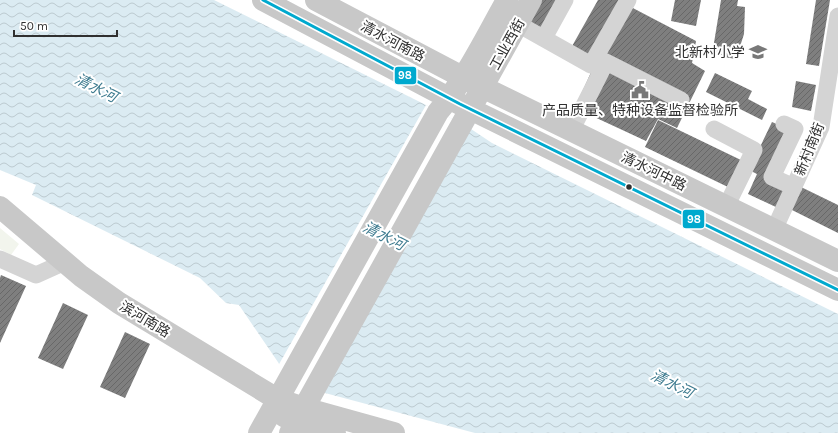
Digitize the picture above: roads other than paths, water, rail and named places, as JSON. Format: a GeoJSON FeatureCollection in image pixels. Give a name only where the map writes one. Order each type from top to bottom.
{"type":"FeatureCollection","features":[{"type":"Feature","properties":{"kind":"main road","name":"清水河南路"},"geometry":{"type":"LineString","coordinates":[[263,0],[448,105]]}},
{"type":"Feature","properties":{"kind":"main road","name":"清水河南路"},"geometry":{"type":"LineString","coordinates":[[316,0],[472,82]]}},
{"type":"Feature","properties":{"kind":"main road","name":"工业西街"},"geometry":{"type":"LineString","coordinates":[[472,82],[484,42],[507,0]]}},
{"type":"Feature","properties":{"kind":"main road","name":"工业西街"},"geometry":{"type":"LineString","coordinates":[[472,82],[504,49],[531,0]]}},
{"type":"Feature","properties":{"kind":"main road"},"geometry":{"type":"LineString","coordinates":[[426,58],[446,60],[460,58],[484,42]]}},
{"type":"Feature","properties":{"kind":"main road"},"geometry":{"type":"LineString","coordinates":[[504,49],[498,76],[501,91],[509,101]]}},
{"type":"Feature","properties":{"kind":"main road"},"geometry":{"type":"LineString","coordinates":[[259,433],[448,105],[472,82]]}},
{"type":"Feature","properties":{"kind":"main road"},"geometry":{"type":"LineString","coordinates":[[301,414],[448,105],[472,82]]}},
{"type":"Feature","properties":{"kind":"main road","name":"清水河中路"},"geometry":{"type":"LineString","coordinates":[[472,82],[838,261]]}},
{"type":"Feature","properties":{"kind":"main road","name":"清水河中路"},"geometry":{"type":"LineString","coordinates":[[448,105],[469,119],[486,117],[838,290]]}},
{"type":"Feature","properties":{"kind":"main road","name":"滨河南路"},"geometry":{"type":"LineString","coordinates":[[0,208],[59,263],[76,283],[114,311],[279,396],[301,414]]}},
{"type":"Feature","properties":{"kind":"main road","name":"滨河南路"},"geometry":{"type":"LineString","coordinates":[[0,218],[59,263]]}},
{"type":"Feature","properties":{"kind":"main road"},"geometry":{"type":"LineString","coordinates":[[301,414],[335,433]]}},
{"type":"Feature","properties":{"kind":"main road"},"geometry":{"type":"LineString","coordinates":[[301,414],[394,433]]}},
{"type":"Feature","properties":{"kind":"street"},"geometry":{"type":"LineString","coordinates":[[544,38],[565,0]]}},
{"type":"Feature","properties":{"kind":"street"},"geometry":{"type":"LineString","coordinates":[[518,24],[591,65],[628,0]]}},
{"type":"Feature","properties":{"kind":"street","name":"新村南街"},"geometry":{"type":"LineString","coordinates":[[774,230],[821,127],[838,16]]}},
{"type":"Feature","properties":{"kind":"street"},"geometry":{"type":"LineString","coordinates":[[571,131],[606,62],[681,100]]}},
{"type":"Feature","properties":{"kind":"street"},"geometry":{"type":"LineString","coordinates":[[784,124],[795,129],[772,177],[794,187]]}},
{"type":"Feature","properties":{"kind":"street"},"geometry":{"type":"LineString","coordinates":[[714,129],[754,150],[726,207]]}},
{"type":"Feature","properties":{"kind":"street"},"geometry":{"type":"LineString","coordinates":[[0,259],[36,275],[59,263]]}},
{"type":"Feature","properties":{"kind":"water","name":"清水河"},"geometry":{"type":"Polygon","coordinates":[[[0,0],[214,0],[426,105],[471,129],[492,143],[838,314],[838,433],[475,433],[325,393],[282,368],[239,305],[226,303],[200,278],[32,195],[36,185],[0,170],[0,0]]]}},
{"type":"Feature","properties":{"kind":"place","name":"北新村小学"},"geometry":{"type":"Point","coordinates":[758,52]}},
{"type":"Feature","properties":{"kind":"place","name":"产品质量、特种设备监督检验所"},"geometry":{"type":"Point","coordinates":[640,90]}}]}
